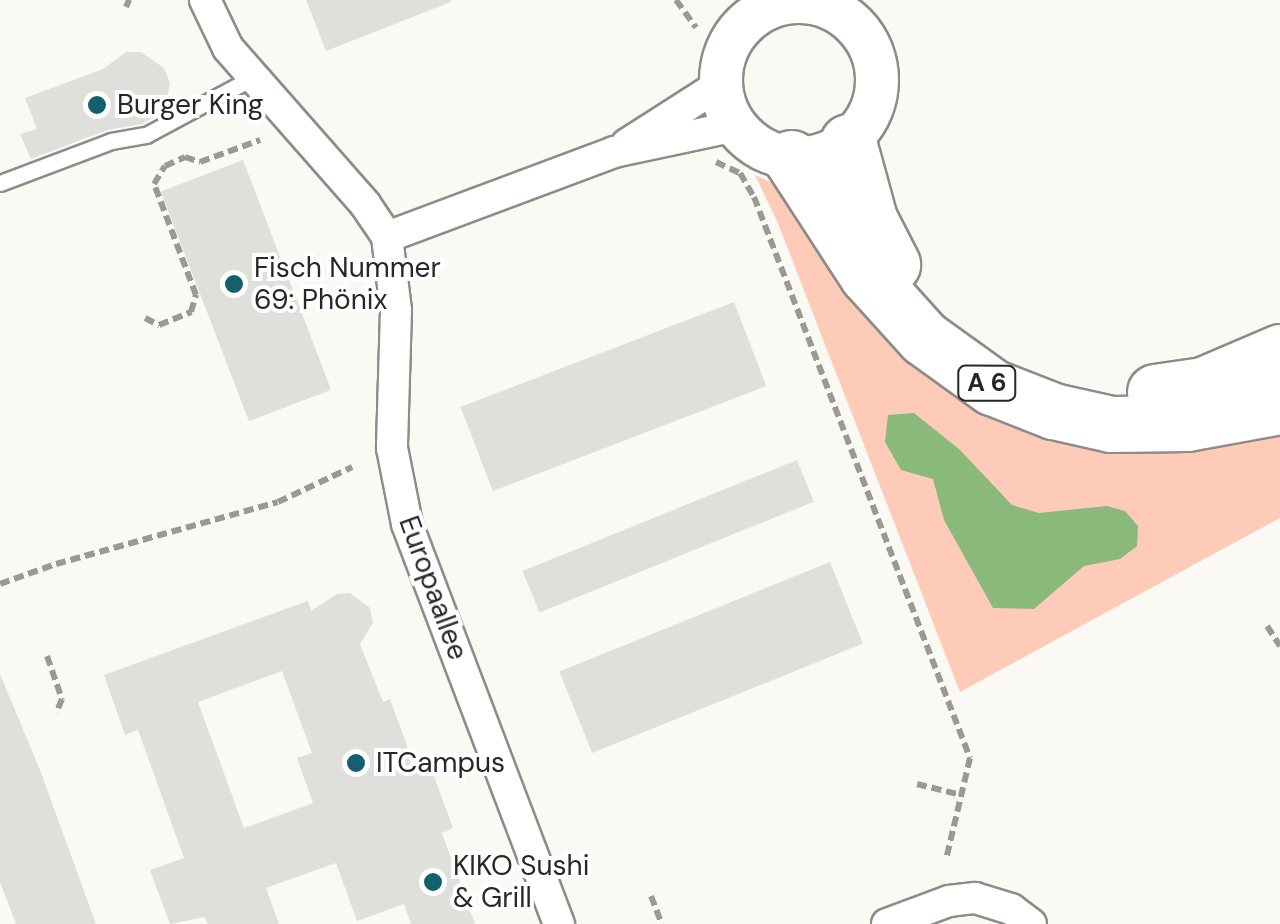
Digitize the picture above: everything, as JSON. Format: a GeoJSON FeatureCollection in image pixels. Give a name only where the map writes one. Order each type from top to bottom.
{"type":"FeatureCollection","features":[{"type":"Feature","properties":{"kind":"highway"},"geometry":{"type":"LineString","coordinates":[[848,142],[869,219],[887,258],[958,332],[1006,364],[1081,388],[1126,394],[1202,385],[1280,352]]}},
{"type":"Feature","properties":{"kind":"highway","name":"A 6"},"geometry":{"type":"LineString","coordinates":[[791,158],[867,276],[924,338],[992,387],[1054,411],[1112,424],[1187,424],[1280,406]]}},
{"type":"Feature","properties":{"kind":"main road"},"geometry":{"type":"LineString","coordinates":[[795,1],[821,4],[844,16],[862,33],[874,56],[878,80],[875,103],[864,125],[848,142],[830,152],[791,158],[760,148],[736,126],[721,84],[723,60],[748,10],[795,1]]}},
{"type":"Feature","properties":{"kind":"street","name":"Europaallee"},"geometry":{"type":"LineString","coordinates":[[205,0],[228,48],[365,204],[387,237],[395,276],[392,448],[407,524],[559,924]]}},
{"type":"Feature","properties":{"kind":"street"},"geometry":{"type":"LineString","coordinates":[[614,152],[721,84]]}},
{"type":"Feature","properties":{"kind":"street"},"geometry":{"type":"LineString","coordinates":[[387,237],[614,152],[736,126]]}},
{"type":"Feature","properties":{"kind":"street"},"geometry":{"type":"LineString","coordinates":[[887,924],[949,901],[975,898],[1011,909],[1031,924]]}},
{"type":"Feature","properties":{"kind":"lane"},"geometry":{"type":"LineString","coordinates":[[0,183],[111,141],[146,134],[252,78]]}},
{"type":"Feature","properties":{"kind":"path"},"geometry":{"type":"LineString","coordinates":[[676,0],[696,28]]}},
{"type":"Feature","properties":{"kind":"path"},"geometry":{"type":"LineString","coordinates":[[145,318],[159,324],[191,312],[196,294],[154,184],[165,166],[185,157],[200,162],[260,140]]}},
{"type":"Feature","properties":{"kind":"path"},"geometry":{"type":"LineString","coordinates":[[700,159],[740,174],[754,197],[970,758],[947,854]]}},
{"type":"Feature","properties":{"kind":"path"},"geometry":{"type":"LineString","coordinates":[[0,584],[56,564],[278,502],[352,468]]}},
{"type":"Feature","properties":{"kind":"path"},"geometry":{"type":"LineString","coordinates":[[1267,626],[1280,646]]}},
{"type":"Feature","properties":{"kind":"path"},"geometry":{"type":"LineString","coordinates":[[48,656],[62,699],[56,713]]}},
{"type":"Feature","properties":{"kind":"path"},"geometry":{"type":"LineString","coordinates":[[917,784],[960,795]]}},
{"type":"Feature","properties":{"kind":"path"},"geometry":{"type":"LineString","coordinates":[[651,896],[662,924]]}},
{"type":"Feature","properties":{"kind":"shaded area"},"geometry":{"type":"Polygon","coordinates":[[[755,175],[781,187],[975,395],[1280,427],[1280,518],[960,692],[777,221],[755,175]]]}},
{"type":"Feature","properties":{"kind":"shaded area"},"geometry":{"type":"Polygon","coordinates":[[[914,413],[959,449],[1012,505],[1039,513],[1107,506],[1125,511],[1138,526],[1137,546],[1120,559],[1084,566],[1034,609],[993,608],[944,520],[933,479],[901,470],[885,442],[888,415],[914,413]]]}},
{"type":"Feature","properties":{"kind":"building"},"geometry":{"type":"Polygon","coordinates":[[[306,0],[451,0],[451,2],[326,51],[306,0]]]}},
{"type":"Feature","properties":{"kind":"building","name":"Burger King"},"geometry":{"type":"Polygon","coordinates":[[[126,52],[141,52],[164,68],[170,83],[164,111],[142,124],[107,130],[31,159],[20,134],[37,129],[25,98],[103,69],[126,52]]]}},
{"type":"Feature","properties":{"kind":"building"},"geometry":{"type":"Polygon","coordinates":[[[243,160],[331,390],[249,421],[161,192],[243,160]]]}},
{"type":"Feature","properties":{"kind":"building"},"geometry":{"type":"Polygon","coordinates":[[[734,302],[766,386],[493,491],[460,407],[734,302]]]}},
{"type":"Feature","properties":{"kind":"building"},"geometry":{"type":"Polygon","coordinates":[[[797,460],[814,502],[539,613],[523,571],[797,460]]]}},
{"type":"Feature","properties":{"kind":"building"},"geometry":{"type":"Polygon","coordinates":[[[830,562],[863,644],[592,753],[559,671],[830,562]]]}},
{"type":"Feature","properties":{"kind":"building","name":"ITCampus"},"geometry":{"type":"Polygon","coordinates":[[[350,593],[370,608],[373,623],[360,644],[383,702],[390,699],[417,773],[431,768],[453,828],[442,833],[475,924],[411,924],[404,904],[357,921],[336,863],[266,888],[279,924],[208,924],[205,917],[170,924],[150,870],[184,858],[138,730],[125,735],[104,675],[308,601],[311,611],[337,594],[350,593]],[[282,671],[198,702],[244,828],[313,803],[297,758],[312,753],[282,671]]]}},
{"type":"Feature","properties":{"kind":"building"},"geometry":{"type":"Polygon","coordinates":[[[0,674],[96,924],[16,924],[0,882],[0,674]]]}},
{"type":"Feature","properties":{"kind":"place","name":"Burger King"},"geometry":{"type":"Point","coordinates":[97,105]}},
{"type":"Feature","properties":{"kind":"place","name":"Fisch Nummer 69: Phönix"},"geometry":{"type":"Point","coordinates":[234,284]}},
{"type":"Feature","properties":{"kind":"place","name":"ITCampus"},"geometry":{"type":"Point","coordinates":[356,763]}},
{"type":"Feature","properties":{"kind":"place","name":"KIKO Sushi & Grill"},"geometry":{"type":"Point","coordinates":[433,882]}}]}
